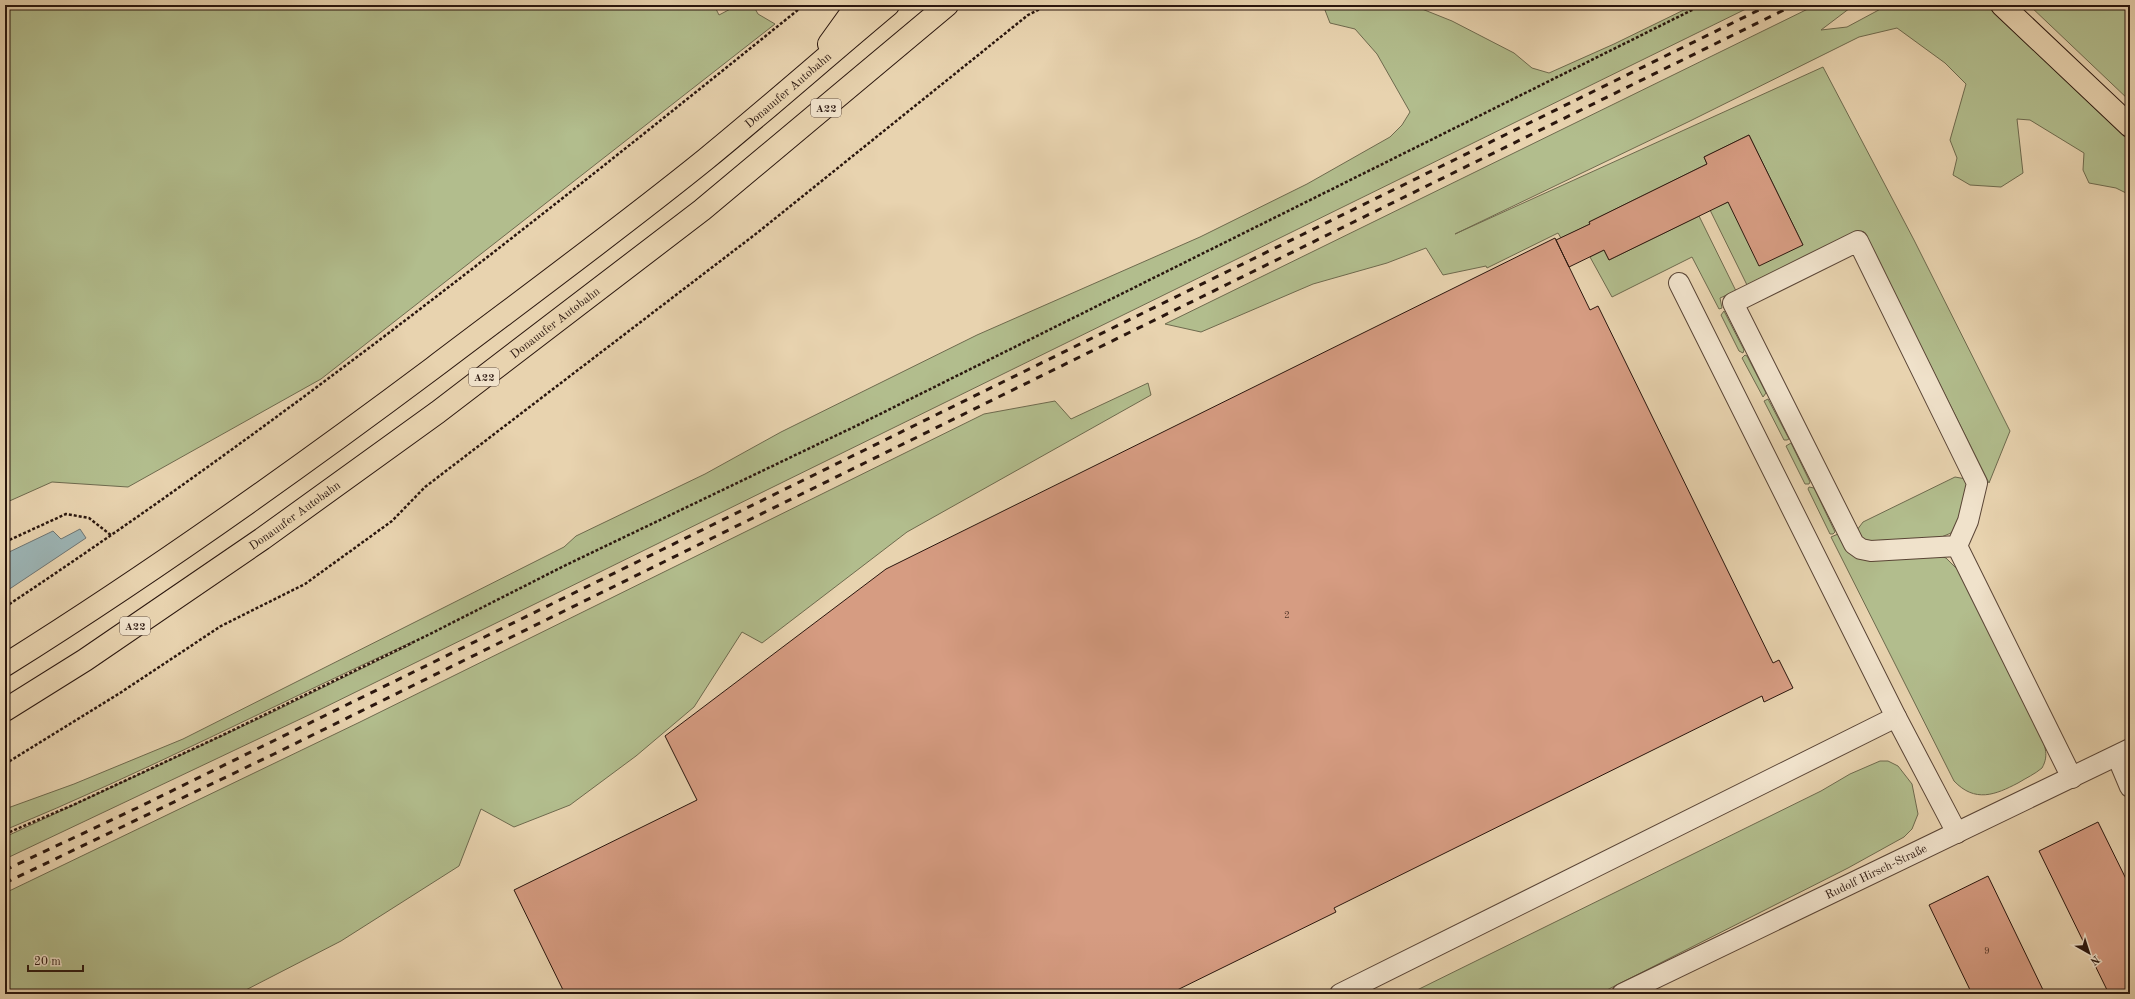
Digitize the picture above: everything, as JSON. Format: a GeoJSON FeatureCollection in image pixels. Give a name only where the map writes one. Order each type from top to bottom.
{"type":"FeatureCollection","features":[{"type":"Feature","properties":{"kind":"main road"},"geometry":{"type":"LineString","coordinates":[[809,72],[857,5]]}},
{"type":"Feature","properties":{"kind":"main road","name":"Donauufer Autobahn"},"geometry":{"type":"LineString","coordinates":[[5,665],[66,626],[228,517],[388,402],[602,241],[706,159],[888,5]]}},
{"type":"Feature","properties":{"kind":"main road","name":"Donauufer Autobahn"},"geometry":{"type":"LineString","coordinates":[[5,710],[85,660],[262,539],[438,412],[702,210],[795,134],[947,5]]}},
{"type":"Feature","properties":{"kind":"main road"},"geometry":{"type":"LineString","coordinates":[[2002,5],[2130,126]]}},
{"type":"Feature","properties":{"kind":"street"},"geometry":{"type":"LineString","coordinates":[[1858,241],[1978,483],[1968,521],[1957,546],[1871,551],[1861,549],[1854,544],[1733,303],[1858,241]]}},
{"type":"Feature","properties":{"kind":"street"},"geometry":{"type":"LineString","coordinates":[[1679,283],[1896,717],[1957,833]]}},
{"type":"Feature","properties":{"kind":"street"},"geometry":{"type":"LineString","coordinates":[[1957,546],[2072,778]]}},
{"type":"Feature","properties":{"kind":"street"},"geometry":{"type":"LineString","coordinates":[[1340,994],[1896,717]]}},
{"type":"Feature","properties":{"kind":"street"},"geometry":{"type":"LineString","coordinates":[[2123,752],[2130,787]]}},
{"type":"Feature","properties":{"kind":"street","name":"Rudolf Hirsch-Straße"},"geometry":{"type":"LineString","coordinates":[[1622,994],[2072,778],[2123,752]]}},
{"type":"Feature","properties":{"kind":"path"},"geometry":{"type":"LineString","coordinates":[[5,607],[112,536],[351,362],[604,167],[804,5]]}},
{"type":"Feature","properties":{"kind":"path"},"geometry":{"type":"LineString","coordinates":[[5,764],[120,693],[221,626],[305,584],[392,521],[425,487],[757,233],[1028,14],[1048,5]]}},
{"type":"Feature","properties":{"kind":"path"},"geometry":{"type":"LineString","coordinates":[[5,834],[73,805],[218,737],[428,635],[566,565],[865,422],[1702,5]]}},
{"type":"Feature","properties":{"kind":"path"},"geometry":{"type":"LineString","coordinates":[[5,542],[66,514],[89,518],[112,536]]}},
{"type":"Feature","properties":{"kind":"green space"},"geometry":{"type":"Polygon","coordinates":[[[5,5],[714,5],[719,15],[738,5],[753,5],[758,14],[775,24],[321,379],[128,487],[52,482],[5,503],[5,5]]]}},
{"type":"Feature","properties":{"kind":"green space"},"geometry":{"type":"Polygon","coordinates":[[[1323,5],[1412,5],[1452,21],[1514,53],[1532,68],[1549,73],[1614,44],[1694,5],[1754,5],[313,713],[5,859],[5,837],[267,715],[412,644],[412,642],[159,762],[5,830],[5,809],[74,784],[183,739],[564,547],[576,536],[705,474],[781,432],[977,335],[1200,237],[1307,184],[1390,137],[1402,125],[1410,112],[1377,54],[1355,29],[1330,23],[1323,5]]]}},
{"type":"Feature","properties":{"kind":"green space"},"geometry":{"type":"Polygon","coordinates":[[[1816,5],[1854,5],[1821,30],[1847,27],[1888,5],[1988,5],[2130,140],[2130,195],[2116,188],[2089,183],[2083,170],[2084,153],[2030,120],[2017,119],[2023,173],[2001,187],[1970,185],[1953,175],[1957,158],[1950,140],[1966,84],[1945,63],[1897,28],[1859,37],[1688,122],[1455,234],[1823,67],[1914,240],[2010,431],[1989,483],[1864,232],[1857,231],[1747,285],[1710,210],[1728,202],[1803,245],[1749,135],[1704,157],[1707,164],[1589,222],[1590,224],[1561,238],[1558,233],[1487,268],[1486,266],[1443,275],[1426,248],[1387,263],[1313,284],[1201,332],[1165,324],[1816,5]]]}},
{"type":"Feature","properties":{"kind":"green space"},"geometry":{"type":"Polygon","coordinates":[[[2029,5],[2130,5],[2130,101],[2029,5]]]}},
{"type":"Feature","properties":{"kind":"green space"},"geometry":{"type":"Polygon","coordinates":[[[1699,216],[1736,291],[1720,298],[1722,308],[1719,309],[1692,257],[1612,297],[1590,257],[1604,250],[1609,260],[1699,216]]]}},
{"type":"Feature","properties":{"kind":"green space"},"geometry":{"type":"Polygon","coordinates":[[[1724,311],[1744,350],[1743,353],[1739,351],[1721,315],[1724,311]]]}},
{"type":"Feature","properties":{"kind":"green space"},"geometry":{"type":"Polygon","coordinates":[[[1745,355],[1747,356],[1766,393],[1763,397],[1742,358],[1745,355]]]}},
{"type":"Feature","properties":{"kind":"green space"},"geometry":{"type":"Polygon","coordinates":[[[1148,383],[1151,395],[907,532],[762,643],[742,632],[694,707],[636,756],[570,805],[514,827],[481,809],[459,866],[341,941],[238,994],[5,994],[5,893],[360,722],[984,414],[1055,401],[1071,419],[1148,383]]]}},
{"type":"Feature","properties":{"kind":"green space"},"geometry":{"type":"Polygon","coordinates":[[[1768,399],[1789,439],[1787,440],[1784,440],[1764,401],[1768,399]]]}},
{"type":"Feature","properties":{"kind":"green space"},"geometry":{"type":"Polygon","coordinates":[[[1791,443],[1810,482],[1809,484],[1805,484],[1786,446],[1791,443]]]}},
{"type":"Feature","properties":{"kind":"green space"},"geometry":{"type":"Polygon","coordinates":[[[1955,477],[1966,479],[1969,486],[1958,524],[1951,533],[1939,538],[1867,541],[1861,539],[1857,530],[1863,522],[1955,477]]]}},
{"type":"Feature","properties":{"kind":"green space"},"geometry":{"type":"Polygon","coordinates":[[[1809,487],[1814,488],[1835,532],[1833,534],[1830,534],[1808,489],[1809,487]]]}},
{"type":"Feature","properties":{"kind":"green space"},"geometry":{"type":"Polygon","coordinates":[[[1838,534],[1849,552],[1940,556],[1946,558],[1959,571],[2038,730],[2046,754],[2042,768],[2010,787],[1985,795],[1970,792],[1962,788],[1954,781],[1831,537],[1838,534]]]}},
{"type":"Feature","properties":{"kind":"green space"},"geometry":{"type":"Polygon","coordinates":[[[1880,761],[1888,761],[1898,766],[1912,784],[1918,814],[1912,829],[1904,837],[1848,868],[1599,994],[1409,994],[1821,791],[1850,774],[1880,761]]]}},
{"type":"Feature","properties":{"kind":"water"},"geometry":{"type":"Polygon","coordinates":[[[80,529],[86,538],[5,592],[5,554],[53,531],[61,539],[80,529]]]}},
{"type":"Feature","properties":{"kind":"building"},"geometry":{"type":"Polygon","coordinates":[[[1749,135],[1803,245],[1759,266],[1728,202],[1609,260],[1604,250],[1569,267],[1556,240],[1590,224],[1589,222],[1707,164],[1704,157],[1749,135]]]}},
{"type":"Feature","properties":{"kind":"building"},"geometry":{"type":"Polygon","coordinates":[[[1555,238],[1590,310],[1598,306],[1773,663],[1779,660],[1793,688],[1764,702],[1762,696],[1334,908],[1336,912],[1169,994],[565,994],[514,890],[697,800],[665,736],[886,569],[1555,238]]]}},
{"type":"Feature","properties":{"kind":"building"},"geometry":{"type":"Polygon","coordinates":[[[2098,822],[2130,887],[2130,994],[2109,994],[2039,851],[2098,822]]]}},
{"type":"Feature","properties":{"kind":"building"},"geometry":{"type":"Polygon","coordinates":[[[1988,876],[2045,994],[1972,994],[1929,905],[1988,876]]]}},
{"type":"Feature","properties":{"kind":"railway"},"geometry":{"type":"LineString","coordinates":[[5,870],[137,808],[1769,5]]}},
{"type":"Feature","properties":{"kind":"railway"},"geometry":{"type":"LineString","coordinates":[[5,883],[274,754],[1794,5]]}}]}
